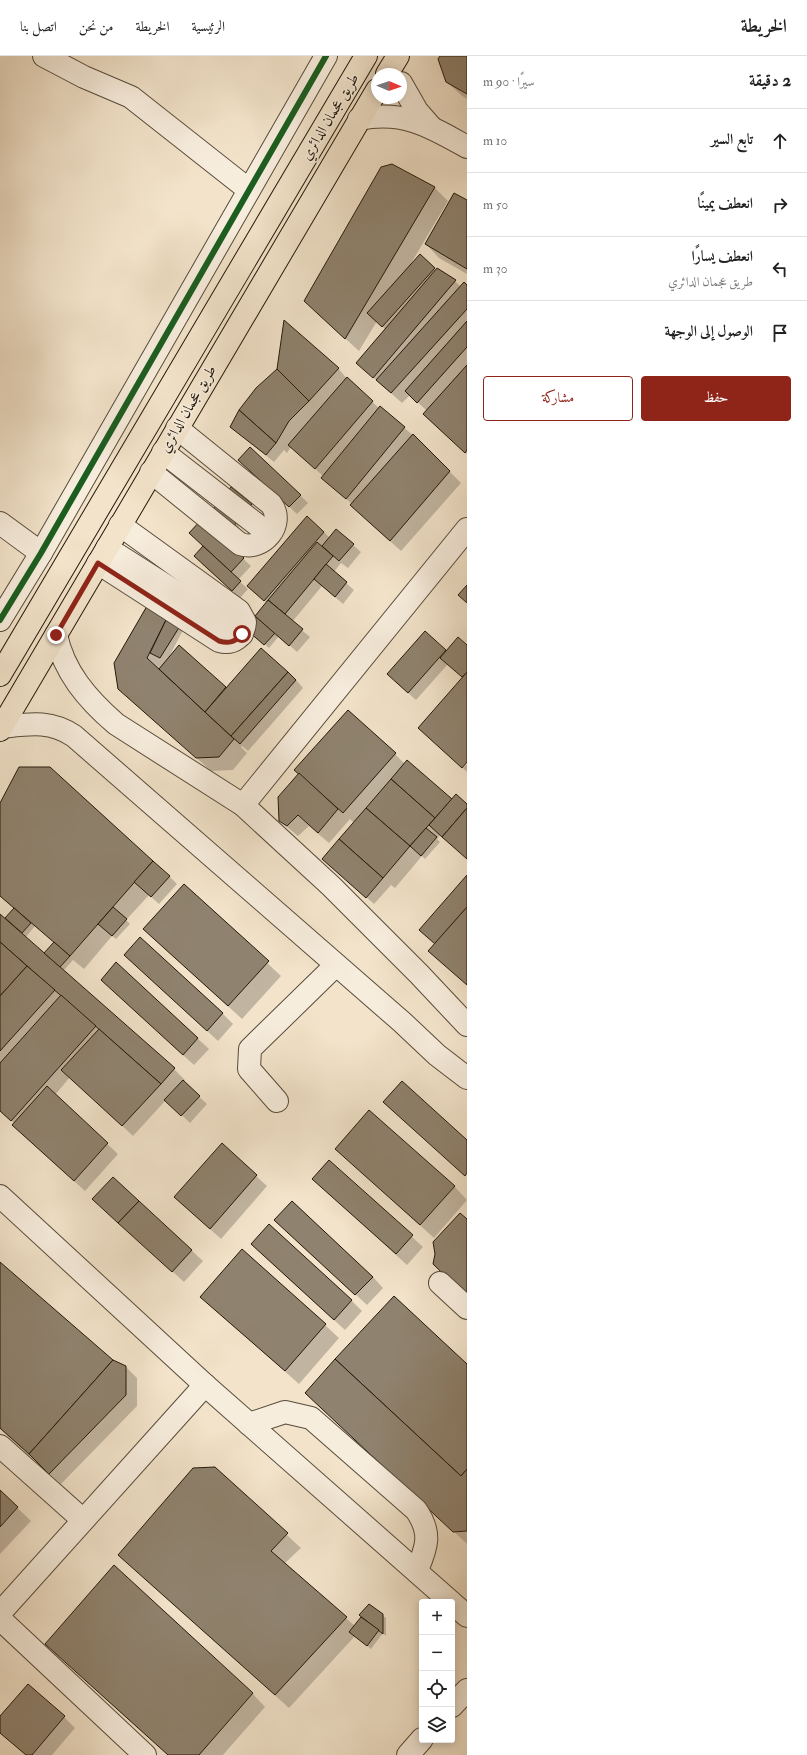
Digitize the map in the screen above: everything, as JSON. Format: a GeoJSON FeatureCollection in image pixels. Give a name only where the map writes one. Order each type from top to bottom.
{"type":"FeatureCollection","features":[{"type":"Feature","properties":{"kind":"main road","name":"طريق عجمان الدائري"},"geometry":{"type":"LineString","coordinates":[[0,674],[366,56]]}},
{"type":"Feature","properties":{"kind":"main road","name":"طريق عجمان الدائري"},"geometry":{"type":"LineString","coordinates":[[1,729],[371,100]]}},
{"type":"Feature","properties":{"kind":"street"},"geometry":{"type":"LineString","coordinates":[[44,56],[84,77],[131,97],[249,190]]}},
{"type":"Feature","properties":{"kind":"street"},"geometry":{"type":"LineString","coordinates":[[0,620],[41,553],[326,56]]}},
{"type":"Feature","properties":{"kind":"street"},"geometry":{"type":"LineString","coordinates":[[407,94],[417,111],[431,126]]}},
{"type":"Feature","properties":{"kind":"street"},"geometry":{"type":"LineString","coordinates":[[359,119],[372,116],[392,116],[412,120],[431,126],[467,147]]}},
{"type":"Feature","properties":{"kind":"street"},"geometry":{"type":"LineString","coordinates":[[151,472],[240,544],[252,546],[262,542],[273,529],[277,518],[271,504],[177,428]]}},
{"type":"Feature","properties":{"kind":"street"},"geometry":{"type":"LineString","coordinates":[[163,452],[269,534]]}},
{"type":"Feature","properties":{"kind":"street"},"geometry":{"type":"LineString","coordinates":[[0,523],[41,553]]}},
{"type":"Feature","properties":{"kind":"street"},"geometry":{"type":"LineString","coordinates":[[102,556],[215,638],[224,643],[235,641],[242,634],[245,622],[239,611],[120,525]]}},
{"type":"Feature","properties":{"kind":"street"},"geometry":{"type":"LineString","coordinates":[[243,805],[467,529]]}},
{"type":"Feature","properties":{"kind":"street"},"geometry":{"type":"LineString","coordinates":[[102,556],[242,634]]}},
{"type":"Feature","properties":{"kind":"street"},"geometry":{"type":"LineString","coordinates":[[56,635],[59,649],[67,667],[77,683],[102,711],[116,724],[243,805],[331,886],[419,974],[467,1026]]}},
{"type":"Feature","properties":{"kind":"street"},"geometry":{"type":"LineString","coordinates":[[1,729],[36,724],[51,725],[64,729],[74,736],[402,1022],[437,1055],[467,1078]]}},
{"type":"Feature","properties":{"kind":"street"},"geometry":{"type":"LineString","coordinates":[[277,1101],[249,1069],[250,1049],[336,965]]}},
{"type":"Feature","properties":{"kind":"street"},"geometry":{"type":"LineString","coordinates":[[0,1196],[205,1385],[449,1599]]}},
{"type":"Feature","properties":{"kind":"street"},"geometry":{"type":"LineString","coordinates":[[440,1283],[467,1308]]}},
{"type":"Feature","properties":{"kind":"street"},"geometry":{"type":"LineString","coordinates":[[0,1613],[205,1385]]}},
{"type":"Feature","properties":{"kind":"street"},"geometry":{"type":"LineString","coordinates":[[249,1424],[285,1412],[310,1418],[416,1510],[421,1518],[427,1535],[426,1548],[417,1570]]}},
{"type":"Feature","properties":{"kind":"street"},"geometry":{"type":"LineString","coordinates":[[0,1446],[83,1520]]}},
{"type":"Feature","properties":{"kind":"street"},"geometry":{"type":"LineString","coordinates":[[455,1605],[467,1616]]}},
{"type":"Feature","properties":{"kind":"street"},"geometry":{"type":"LineString","coordinates":[[0,1618],[145,1755]]}},
{"type":"Feature","properties":{"kind":"street"},"geometry":{"type":"LineString","coordinates":[[455,1703],[467,1690]]}},
{"type":"Feature","properties":{"kind":"street"},"geometry":{"type":"LineString","coordinates":[[408,1755],[419,1742]]}},
{"type":"Feature","properties":{"kind":"building"},"geometry":{"type":"Polygon","coordinates":[[[440,56],[467,56],[467,94],[446,82],[438,59],[440,56]]]}},
{"type":"Feature","properties":{"kind":"building"},"geometry":{"type":"Polygon","coordinates":[[[392,164],[435,187],[345,339],[304,301],[381,167],[392,164]]]}},
{"type":"Feature","properties":{"kind":"building"},"geometry":{"type":"Polygon","coordinates":[[[454,193],[467,200],[467,269],[425,244],[454,193]]]}},
{"type":"Feature","properties":{"kind":"building"},"geometry":{"type":"Polygon","coordinates":[[[420,254],[435,268],[382,327],[367,313],[420,254]]]}},
{"type":"Feature","properties":{"kind":"building"},"geometry":{"type":"Polygon","coordinates":[[[437,268],[456,280],[373,378],[356,363],[437,268]]]}},
{"type":"Feature","properties":{"kind":"building"},"geometry":{"type":"Polygon","coordinates":[[[464,282],[467,285],[467,309],[391,393],[376,380],[464,282]]]}},
{"type":"Feature","properties":{"kind":"building"},"geometry":{"type":"Polygon","coordinates":[[[284,320],[339,368],[309,401],[277,369],[284,320]]]}},
{"type":"Feature","properties":{"kind":"building"},"geometry":{"type":"Polygon","coordinates":[[[467,321],[467,347],[417,403],[405,391],[467,321]]]}},
{"type":"Feature","properties":{"kind":"building"},"geometry":{"type":"Polygon","coordinates":[[[467,365],[467,450],[465,453],[423,414],[467,365]]]}},
{"type":"Feature","properties":{"kind":"building"},"geometry":{"type":"Polygon","coordinates":[[[277,369],[309,401],[289,421],[276,443],[239,410],[256,388],[277,369]]]}},
{"type":"Feature","properties":{"kind":"building"},"geometry":{"type":"Polygon","coordinates":[[[347,377],[373,401],[315,469],[288,445],[347,377]]]}},
{"type":"Feature","properties":{"kind":"building"},"geometry":{"type":"Polygon","coordinates":[[[380,406],[405,427],[346,499],[321,478],[380,406]]]}},
{"type":"Feature","properties":{"kind":"building"},"geometry":{"type":"Polygon","coordinates":[[[239,410],[276,443],[266,455],[230,427],[239,410]]]}},
{"type":"Feature","properties":{"kind":"building"},"geometry":{"type":"Polygon","coordinates":[[[413,434],[450,471],[390,541],[350,505],[413,434]]]}},
{"type":"Feature","properties":{"kind":"building"},"geometry":{"type":"Polygon","coordinates":[[[250,447],[301,495],[289,507],[238,460],[250,447]]]}},
{"type":"Feature","properties":{"kind":"building"},"geometry":{"type":"Polygon","coordinates":[[[231,487],[252,504],[233,527],[212,510],[231,487]]]}},
{"type":"Feature","properties":{"kind":"building"},"geometry":{"type":"Polygon","coordinates":[[[307,516],[324,532],[264,601],[247,586],[307,516]]]}},
{"type":"Feature","properties":{"kind":"building"},"geometry":{"type":"Polygon","coordinates":[[[202,519],[244,558],[231,572],[189,533],[202,519]]]}},
{"type":"Feature","properties":{"kind":"building"},"geometry":{"type":"Polygon","coordinates":[[[336,529],[354,544],[339,561],[322,546],[336,529]]]}},
{"type":"Feature","properties":{"kind":"building"},"geometry":{"type":"Polygon","coordinates":[[[317,542],[333,556],[285,614],[268,600],[317,542]]]}},
{"type":"Feature","properties":{"kind":"building"},"geometry":{"type":"Polygon","coordinates":[[[203,546],[241,581],[232,591],[194,556],[203,546]]]}},
{"type":"Feature","properties":{"kind":"building"},"geometry":{"type":"Polygon","coordinates":[[[326,564],[347,582],[335,597],[314,579],[326,564]]]}},
{"type":"Feature","properties":{"kind":"building"},"geometry":{"type":"Polygon","coordinates":[[[467,585],[467,603],[458,595],[467,585]]]}},
{"type":"Feature","properties":{"kind":"building"},"geometry":{"type":"Polygon","coordinates":[[[226,591],[275,633],[264,645],[216,603],[226,591]]]}},
{"type":"Feature","properties":{"kind":"building"},"geometry":{"type":"Polygon","coordinates":[[[268,600],[303,629],[289,646],[255,616],[268,600]]]}},
{"type":"Feature","properties":{"kind":"building"},"geometry":{"type":"Polygon","coordinates":[[[147,606],[167,618],[147,658],[234,739],[219,757],[196,758],[118,689],[114,663],[147,606]]]}},
{"type":"Feature","properties":{"kind":"building"},"geometry":{"type":"Polygon","coordinates":[[[167,618],[180,626],[160,658],[150,653],[167,618]]]}},
{"type":"Feature","properties":{"kind":"building"},"geometry":{"type":"Polygon","coordinates":[[[425,631],[446,650],[408,693],[387,674],[425,631]]]}},
{"type":"Feature","properties":{"kind":"building"},"geometry":{"type":"Polygon","coordinates":[[[458,637],[467,645],[467,672],[462,677],[440,658],[458,637]]]}},
{"type":"Feature","properties":{"kind":"building"},"geometry":{"type":"Polygon","coordinates":[[[179,645],[226,687],[205,712],[159,669],[179,645]]]}},
{"type":"Feature","properties":{"kind":"building"},"geometry":{"type":"Polygon","coordinates":[[[261,648],[288,672],[231,736],[205,712],[261,648]]]}},
{"type":"Feature","properties":{"kind":"building"},"geometry":{"type":"Polygon","coordinates":[[[288,672],[296,680],[240,744],[231,736],[288,672]]]}},
{"type":"Feature","properties":{"kind":"building"},"geometry":{"type":"Polygon","coordinates":[[[467,672],[467,762],[462,768],[418,728],[467,672]]]}},
{"type":"Feature","properties":{"kind":"building"},"geometry":{"type":"Polygon","coordinates":[[[348,710],[396,753],[343,813],[294,770],[348,710]]]}},
{"type":"Feature","properties":{"kind":"building"},"geometry":{"type":"Polygon","coordinates":[[[407,760],[452,799],[435,818],[391,779],[407,760]]]}},
{"type":"Feature","properties":{"kind":"building"},"geometry":{"type":"Polygon","coordinates":[[[19,767],[50,767],[153,861],[70,956],[0,896],[0,803],[19,767]]]}},
{"type":"Feature","properties":{"kind":"building"},"geometry":{"type":"Polygon","coordinates":[[[299,773],[338,809],[318,833],[298,815],[287,826],[279,821],[278,797],[299,773]]]}},
{"type":"Feature","properties":{"kind":"building"},"geometry":{"type":"Polygon","coordinates":[[[391,779],[435,818],[410,846],[366,808],[391,779]]]}},
{"type":"Feature","properties":{"kind":"building"},"geometry":{"type":"Polygon","coordinates":[[[456,794],[467,804],[467,808],[442,837],[429,825],[456,794]]]}},
{"type":"Feature","properties":{"kind":"building"},"geometry":{"type":"Polygon","coordinates":[[[366,808],[410,846],[383,878],[339,839],[366,808]]]}},
{"type":"Feature","properties":{"kind":"building"},"geometry":{"type":"Polygon","coordinates":[[[467,808],[467,859],[442,837],[467,808]]]}},
{"type":"Feature","properties":{"kind":"building"},"geometry":{"type":"Polygon","coordinates":[[[426,828],[437,837],[421,856],[410,846],[426,828]]]}},
{"type":"Feature","properties":{"kind":"building"},"geometry":{"type":"Polygon","coordinates":[[[339,839],[383,878],[366,898],[322,859],[339,839]]]}},
{"type":"Feature","properties":{"kind":"building"},"geometry":{"type":"Polygon","coordinates":[[[153,861],[170,876],[151,897],[134,882],[153,861]]]}},
{"type":"Feature","properties":{"kind":"building"},"geometry":{"type":"Polygon","coordinates":[[[467,875],[467,907],[435,944],[419,930],[467,875]]]}},
{"type":"Feature","properties":{"kind":"building"},"geometry":{"type":"Polygon","coordinates":[[[184,884],[269,961],[228,1006],[143,929],[184,884]]]}},
{"type":"Feature","properties":{"kind":"building"},"geometry":{"type":"Polygon","coordinates":[[[113,907],[127,919],[112,936],[98,924],[113,907]]]}},
{"type":"Feature","properties":{"kind":"building"},"geometry":{"type":"Polygon","coordinates":[[[467,907],[467,985],[428,951],[467,907]]]}},
{"type":"Feature","properties":{"kind":"building"},"geometry":{"type":"Polygon","coordinates":[[[14,908],[31,923],[22,933],[5,918],[14,908]]]}},
{"type":"Feature","properties":{"kind":"building"},"geometry":{"type":"Polygon","coordinates":[[[0,914],[175,1068],[161,1084],[0,942],[0,914]]]}},
{"type":"Feature","properties":{"kind":"building"},"geometry":{"type":"Polygon","coordinates":[[[140,937],[223,1013],[207,1031],[124,955],[140,937]]]}},
{"type":"Feature","properties":{"kind":"building"},"geometry":{"type":"Polygon","coordinates":[[[0,942],[27,966],[0,996],[0,942]]]}},
{"type":"Feature","properties":{"kind":"building"},"geometry":{"type":"Polygon","coordinates":[[[54,942],[70,956],[60,967],[44,953],[54,942]]]}},
{"type":"Feature","properties":{"kind":"building"},"geometry":{"type":"Polygon","coordinates":[[[116,962],[198,1038],[183,1055],[101,980],[116,962]]]}},
{"type":"Feature","properties":{"kind":"building"},"geometry":{"type":"Polygon","coordinates":[[[27,966],[55,990],[0,1051],[0,996],[27,966]]]}},
{"type":"Feature","properties":{"kind":"building"},"geometry":{"type":"Polygon","coordinates":[[[61,995],[96,1026],[11,1121],[0,1111],[0,1063],[61,995]]]}},
{"type":"Feature","properties":{"kind":"building"},"geometry":{"type":"Polygon","coordinates":[[[99,1029],[161,1084],[122,1126],[61,1070],[99,1029]]]}},
{"type":"Feature","properties":{"kind":"building"},"geometry":{"type":"Polygon","coordinates":[[[183,1080],[200,1096],[181,1116],[164,1100],[183,1080]]]}},
{"type":"Feature","properties":{"kind":"building"},"geometry":{"type":"Polygon","coordinates":[[[402,1081],[467,1140],[467,1173],[465,1176],[383,1102],[402,1081]]]}},
{"type":"Feature","properties":{"kind":"building"},"geometry":{"type":"Polygon","coordinates":[[[47,1086],[108,1143],[74,1181],[12,1125],[47,1086]]]}},
{"type":"Feature","properties":{"kind":"building"},"geometry":{"type":"Polygon","coordinates":[[[369,1110],[455,1186],[420,1225],[335,1149],[369,1110]]]}},
{"type":"Feature","properties":{"kind":"building"},"geometry":{"type":"Polygon","coordinates":[[[222,1143],[257,1175],[210,1229],[174,1197],[222,1143]]]}},
{"type":"Feature","properties":{"kind":"building"},"geometry":{"type":"Polygon","coordinates":[[[329,1160],[413,1235],[396,1254],[312,1179],[329,1160]]]}},
{"type":"Feature","properties":{"kind":"building"},"geometry":{"type":"Polygon","coordinates":[[[113,1177],[139,1201],[118,1223],[92,1199],[113,1177]]]}},
{"type":"Feature","properties":{"kind":"building"},"geometry":{"type":"Polygon","coordinates":[[[139,1201],[192,1250],[172,1272],[118,1223],[139,1201]]]}},
{"type":"Feature","properties":{"kind":"building"},"geometry":{"type":"Polygon","coordinates":[[[292,1201],[373,1277],[355,1295],[274,1220],[292,1201]]]}},
{"type":"Feature","properties":{"kind":"building"},"geometry":{"type":"Polygon","coordinates":[[[460,1213],[467,1219],[467,1297],[433,1264],[435,1254],[433,1242],[460,1213]]]}},
{"type":"Feature","properties":{"kind":"building"},"geometry":{"type":"Polygon","coordinates":[[[269,1224],[352,1300],[334,1320],[251,1244],[269,1224]]]}},
{"type":"Feature","properties":{"kind":"building"},"geometry":{"type":"Polygon","coordinates":[[[242,1249],[326,1324],[285,1371],[200,1297],[242,1249]]]}},
{"type":"Feature","properties":{"kind":"building"},"geometry":{"type":"Polygon","coordinates":[[[0,1262],[113,1360],[29,1454],[0,1428],[0,1262]]]}},
{"type":"Feature","properties":{"kind":"building"},"geometry":{"type":"Polygon","coordinates":[[[394,1296],[467,1364],[467,1469],[461,1476],[335,1359],[394,1296]]]}},
{"type":"Feature","properties":{"kind":"building"},"geometry":{"type":"Polygon","coordinates":[[[335,1359],[461,1476],[467,1469],[467,1531],[453,1532],[305,1393],[335,1359]]]}},
{"type":"Feature","properties":{"kind":"building"},"geometry":{"type":"Polygon","coordinates":[[[113,1360],[126,1366],[126,1395],[49,1474],[29,1454],[113,1360]]]}},
{"type":"Feature","properties":{"kind":"building"},"geometry":{"type":"Polygon","coordinates":[[[215,1467],[288,1533],[271,1551],[347,1617],[275,1695],[118,1555],[193,1468],[215,1467]]]}},
{"type":"Feature","properties":{"kind":"building"},"geometry":{"type":"Polygon","coordinates":[[[0,1490],[18,1507],[0,1527],[0,1490]]]}},
{"type":"Feature","properties":{"kind":"building"},"geometry":{"type":"Polygon","coordinates":[[[114,1565],[253,1693],[199,1755],[168,1755],[45,1644],[114,1565]]]}},
{"type":"Feature","properties":{"kind":"building"},"geometry":{"type":"Polygon","coordinates":[[[369,1604],[383,1614],[383,1634],[359,1615],[369,1604]]]}},
{"type":"Feature","properties":{"kind":"building"},"geometry":{"type":"Polygon","coordinates":[[[361,1617],[379,1630],[367,1646],[349,1632],[361,1617]]]}},
{"type":"Feature","properties":{"kind":"building"},"geometry":{"type":"Polygon","coordinates":[[[28,1684],[65,1716],[32,1755],[26,1755],[0,1733],[0,1716],[28,1684]]]}},
{"type":"Feature","properties":{"kind":"cycle path"},"geometry":{"type":"LineString","coordinates":[[0,620],[41,553],[326,56]]}},
{"type":"Feature","properties":{"kind":"route"},"geometry":{"type":"LineString","coordinates":[[56,635],[98,563],[219,641],[224,643],[235,641],[242,634]]}}]}
